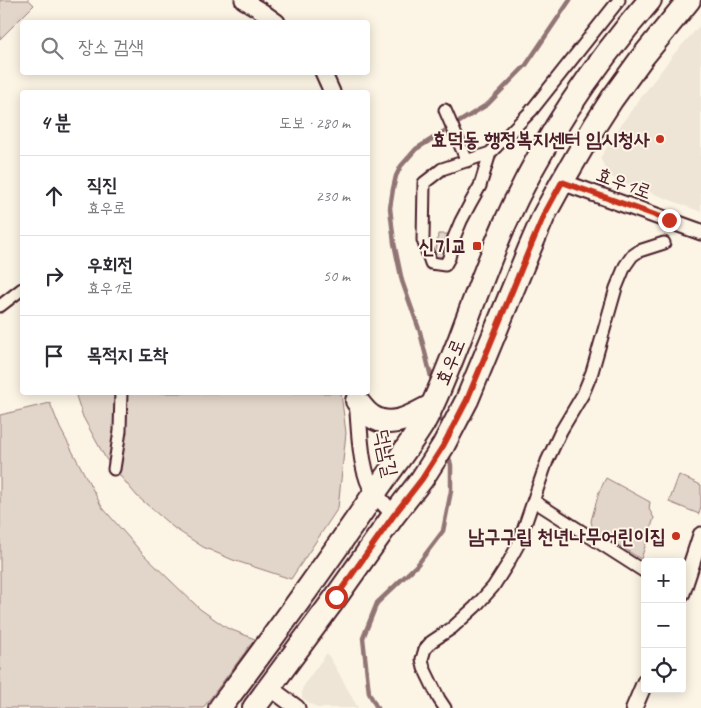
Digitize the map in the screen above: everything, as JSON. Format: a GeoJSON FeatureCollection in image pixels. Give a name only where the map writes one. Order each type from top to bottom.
{"type":"FeatureCollection","features":[{"type":"Feature","properties":{"kind":"main road","name":"효우로"},"geometry":{"type":"LineString","coordinates":[[220,708],[315,580],[424,422],[445,377],[504,228],[547,143],[595,68],[622,32],[650,0]]}},
{"type":"Feature","properties":{"kind":"main road","name":"효우로"},"geometry":{"type":"LineString","coordinates":[[254,708],[422,479],[443,446],[467,400],[544,215],[562,182],[612,99],[641,59],[689,0]]}},
{"type":"Feature","properties":{"kind":"main road"},"geometry":{"type":"LineString","coordinates":[[357,397],[369,415],[385,422],[402,420],[431,406]]}},
{"type":"Feature","properties":{"kind":"street"},"geometry":{"type":"LineString","coordinates":[[244,0],[274,20]]}},
{"type":"Feature","properties":{"kind":"street"},"geometry":{"type":"LineString","coordinates":[[490,153],[480,186],[470,202],[453,240],[450,258],[445,265],[431,263],[423,240],[424,183],[442,169],[490,153],[531,111],[619,0]]}},
{"type":"Feature","properties":{"kind":"street"},"geometry":{"type":"LineString","coordinates":[[324,75],[331,90]]}},
{"type":"Feature","properties":{"kind":"street"},"geometry":{"type":"LineString","coordinates":[[447,114],[467,161]]}},
{"type":"Feature","properties":{"kind":"street","name":"효우1로"},"geometry":{"type":"LineString","coordinates":[[562,182],[701,232]]}},
{"type":"Feature","properties":{"kind":"street"},"geometry":{"type":"LineString","coordinates":[[445,708],[424,668],[422,659],[425,649],[431,642],[464,618],[493,587],[518,545],[547,461],[561,430],[583,394],[592,372],[616,288],[625,266],[632,256],[639,251],[664,243]]}},
{"type":"Feature","properties":{"kind":"street"},"geometry":{"type":"LineString","coordinates":[[0,306],[20,291]]}},
{"type":"Feature","properties":{"kind":"street"},"geometry":{"type":"LineString","coordinates":[[114,468],[120,431],[121,395]]}},
{"type":"Feature","properties":{"kind":"street","name":"덕남길"},"geometry":{"type":"LineString","coordinates":[[357,397],[362,458],[366,476],[375,493],[394,515]]}},
{"type":"Feature","properties":{"kind":"street"},"geometry":{"type":"LineString","coordinates":[[534,501],[641,569]]}},
{"type":"Feature","properties":{"kind":"street"},"geometry":{"type":"LineString","coordinates":[[686,581],[701,535]]}},
{"type":"Feature","properties":{"kind":"street"},"geometry":{"type":"LineString","coordinates":[[269,688],[297,708]]}},
{"type":"Feature","properties":{"kind":"street"},"geometry":{"type":"LineString","coordinates":[[634,708],[641,691]]}},
{"type":"Feature","properties":{"kind":"shaded area"},"geometry":{"type":"Polygon","coordinates":[[[0,0],[29,0],[34,5],[0,39],[0,0]]]}},
{"type":"Feature","properties":{"kind":"shaded area"},"geometry":{"type":"Polygon","coordinates":[[[701,24],[701,212],[613,178],[600,158],[624,120],[673,55],[701,24]]]}},
{"type":"Feature","properties":{"kind":"shaded area"},"geometry":{"type":"Polygon","coordinates":[[[438,234],[449,234],[444,257],[435,259],[438,234]]]}},
{"type":"Feature","properties":{"kind":"shaded area"},"geometry":{"type":"Polygon","coordinates":[[[76,395],[341,395],[346,433],[338,508],[291,579],[233,560],[203,547],[174,528],[137,496],[106,459],[83,417],[76,395]]]}},
{"type":"Feature","properties":{"kind":"shaded area"},"geometry":{"type":"Polygon","coordinates":[[[50,403],[60,428],[102,507],[143,554],[200,609],[227,628],[255,639],[203,708],[0,708],[0,415],[50,403]]]}},
{"type":"Feature","properties":{"kind":"shaded area"},"geometry":{"type":"Polygon","coordinates":[[[679,475],[701,485],[699,514],[669,502],[679,475]]]}},
{"type":"Feature","properties":{"kind":"shaded area"},"geometry":{"type":"Polygon","coordinates":[[[606,478],[650,502],[649,509],[654,518],[641,559],[593,530],[591,521],[599,492],[606,478]]]}},
{"type":"Feature","properties":{"kind":"shaded area"},"geometry":{"type":"Polygon","coordinates":[[[327,653],[358,708],[317,708],[302,698],[302,689],[327,653]]]}},
{"type":"Feature","properties":{"kind":"waterway"},"geometry":{"type":"LineString","coordinates":[[433,385],[420,332],[402,281],[394,243],[390,208],[396,176],[401,166],[416,149],[488,104],[526,65],[570,0]]}},
{"type":"Feature","properties":{"kind":"waterway"},"geometry":{"type":"LineString","coordinates":[[439,412],[443,429]]}},
{"type":"Feature","properties":{"kind":"waterway"},"geometry":{"type":"LineString","coordinates":[[377,708],[369,693],[363,638],[377,603],[418,564],[443,531],[451,491],[451,465],[448,454]]}},
{"type":"Feature","properties":{"kind":"place","name":"효덕동 행정복지센터 임시청사"},"geometry":{"type":"Point","coordinates":[660,139]}},
{"type":"Feature","properties":{"kind":"place","name":"신기교"},"geometry":{"type":"Point","coordinates":[477,246]}},
{"type":"Feature","properties":{"kind":"place","name":"남구구립 천년나무어린이집"},"geometry":{"type":"Point","coordinates":[676,536]}},
{"type":"Feature","properties":{"kind":"route"},"geometry":{"type":"LineString","coordinates":[[336,597],[422,479],[443,446],[467,400],[544,215],[562,182],[669,220]]}}]}
